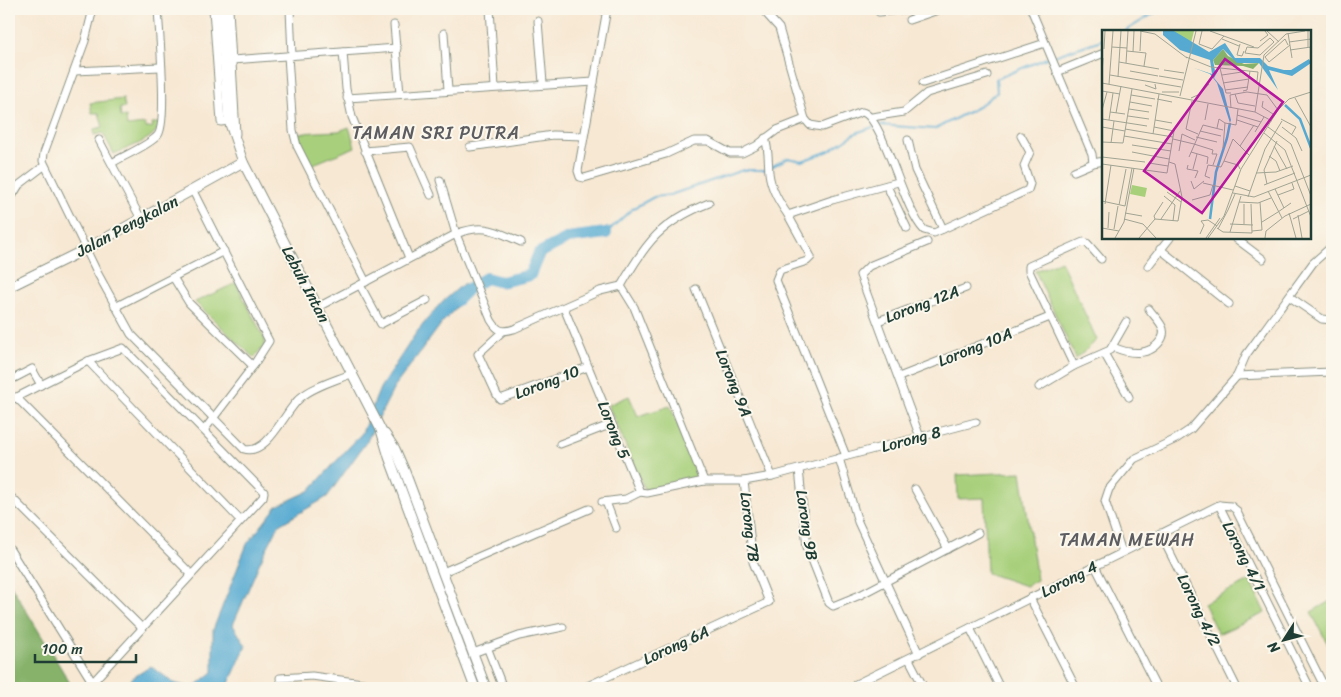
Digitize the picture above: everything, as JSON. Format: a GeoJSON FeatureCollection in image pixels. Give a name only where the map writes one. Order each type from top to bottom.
{"type":"FeatureCollection","features":[{"type":"Feature","properties":{"kind":"main road","name":"Lebuh Intan"},"geometry":{"type":"LineString","coordinates":[[220,9],[219,32],[229,121],[243,162],[380,427],[398,456],[486,688]]}},
{"type":"Feature","properties":{"kind":"main road","name":"Lebuh Intan"},"geometry":{"type":"LineString","coordinates":[[228,9],[236,120],[234,136]]}},
{"type":"Feature","properties":{"kind":"main road","name":"Jalan Pengkalan"},"geometry":{"type":"LineString","coordinates":[[9,287],[86,249],[243,162]]}},
{"type":"Feature","properties":{"kind":"main road","name":"Lebuh Intan"},"geometry":{"type":"LineString","coordinates":[[380,427],[389,457],[476,688]]}},
{"type":"Feature","properties":{"kind":"street"},"geometry":{"type":"LineString","coordinates":[[93,9],[75,71],[44,153],[44,166],[115,308],[131,334],[213,420],[244,449],[257,450],[263,446],[300,398],[352,373]]}},
{"type":"Feature","properties":{"kind":"street"},"geometry":{"type":"LineString","coordinates":[[112,163],[158,135],[162,122],[158,9]]}},
{"type":"Feature","properties":{"kind":"street"},"geometry":{"type":"LineString","coordinates":[[213,9],[219,32]]}},
{"type":"Feature","properties":{"kind":"street"},"geometry":{"type":"LineString","coordinates":[[290,9],[293,130],[297,146],[382,324],[427,300]]}},
{"type":"Feature","properties":{"kind":"street"},"geometry":{"type":"LineString","coordinates":[[490,9],[495,87]]}},
{"type":"Feature","properties":{"kind":"street"},"geometry":{"type":"LineString","coordinates":[[606,9],[578,171],[582,178],[666,154],[694,141],[708,141],[734,153],[751,150],[777,130],[805,119]]}},
{"type":"Feature","properties":{"kind":"street"},"geometry":{"type":"LineString","coordinates":[[762,9],[779,28],[805,119],[816,127],[862,112],[873,120],[884,140],[898,182],[922,228],[932,232],[943,229],[1028,190],[1030,184],[1024,166],[1030,152],[1021,136]]}},
{"type":"Feature","properties":{"kind":"street"},"geometry":{"type":"LineString","coordinates":[[879,12],[911,9]]}},
{"type":"Feature","properties":{"kind":"street"},"geometry":{"type":"LineString","coordinates":[[909,20],[941,9]]}},
{"type":"Feature","properties":{"kind":"street"},"geometry":{"type":"LineString","coordinates":[[1031,9],[1092,154],[1093,163]]}},
{"type":"Feature","properties":{"kind":"street"},"geometry":{"type":"LineString","coordinates":[[538,21],[543,84]]}},
{"type":"Feature","properties":{"kind":"street"},"geometry":{"type":"LineString","coordinates":[[394,25],[400,94]]}},
{"type":"Feature","properties":{"kind":"street"},"geometry":{"type":"LineString","coordinates":[[444,32],[448,90]]}},
{"type":"Feature","properties":{"kind":"street"},"geometry":{"type":"LineString","coordinates":[[923,83],[1047,46]]}},
{"type":"Feature","properties":{"kind":"street"},"geometry":{"type":"LineString","coordinates":[[232,60],[397,48]]}},
{"type":"Feature","properties":{"kind":"street"},"geometry":{"type":"LineString","coordinates":[[343,52],[348,98],[364,151],[408,258]]}},
{"type":"Feature","properties":{"kind":"street"},"geometry":{"type":"LineString","coordinates":[[1057,72],[1102,54]]}},
{"type":"Feature","properties":{"kind":"street"},"geometry":{"type":"LineString","coordinates":[[75,71],[160,67]]}},
{"type":"Feature","properties":{"kind":"street"},"geometry":{"type":"LineString","coordinates":[[873,120],[904,112],[927,93],[987,75]]}},
{"type":"Feature","properties":{"kind":"street"},"geometry":{"type":"LineString","coordinates":[[348,98],[594,82]]}},
{"type":"Feature","properties":{"kind":"street"},"geometry":{"type":"LineString","coordinates":[[470,147],[553,135],[583,136]]}},
{"type":"Feature","properties":{"kind":"street"},"geometry":{"type":"LineString","coordinates":[[765,138],[769,155],[769,170],[777,197],[811,256],[807,261],[780,270],[776,280],[842,457],[858,522],[920,654]]}},
{"type":"Feature","properties":{"kind":"street"},"geometry":{"type":"LineString","coordinates":[[99,140],[141,219]]}},
{"type":"Feature","properties":{"kind":"street"},"geometry":{"type":"LineString","coordinates":[[908,140],[915,170],[943,229]]}},
{"type":"Feature","properties":{"kind":"street"},"geometry":{"type":"LineString","coordinates":[[364,151],[410,147],[431,195]]}},
{"type":"Feature","properties":{"kind":"street"},"geometry":{"type":"LineString","coordinates":[[1074,172],[1093,163],[1102,161]]}},
{"type":"Feature","properties":{"kind":"street"},"geometry":{"type":"LineString","coordinates":[[9,201],[19,184],[44,166]]}},
{"type":"Feature","properties":{"kind":"street"},"geometry":{"type":"LineString","coordinates":[[440,180],[456,234],[471,274],[491,320],[497,330],[502,332],[564,308],[600,291],[620,286],[655,234],[686,213],[709,203]]}},
{"type":"Feature","properties":{"kind":"street"},"geometry":{"type":"LineString","coordinates":[[788,215],[832,200],[898,182]]}},
{"type":"Feature","properties":{"kind":"street"},"geometry":{"type":"LineString","coordinates":[[886,186],[907,228]]}},
{"type":"Feature","properties":{"kind":"street"},"geometry":{"type":"LineString","coordinates":[[193,191],[268,337],[268,345],[254,366],[204,429]]}},
{"type":"Feature","properties":{"kind":"street"},"geometry":{"type":"LineString","coordinates":[[318,307],[456,234],[472,229],[488,228],[522,242]]}},
{"type":"Feature","properties":{"kind":"street"},"geometry":{"type":"LineString","coordinates":[[1148,266],[1169,239]]}},
{"type":"Feature","properties":{"kind":"street"},"geometry":{"type":"LineString","coordinates":[[1236,239],[1263,259]]}},
{"type":"Feature","properties":{"kind":"street"},"geometry":{"type":"LineString","coordinates":[[920,437],[861,279],[861,271],[927,242]]}},
{"type":"Feature","properties":{"kind":"street"},"geometry":{"type":"LineString","coordinates":[[1074,366],[1029,271],[1029,266],[1083,242],[1087,243],[1101,259]]}},
{"type":"Feature","properties":{"kind":"street"},"geometry":{"type":"LineString","coordinates":[[1122,552],[1105,501],[1109,489],[1134,459],[1176,439],[1191,429],[1236,376],[1246,355],[1313,263],[1332,246]]}},
{"type":"Feature","properties":{"kind":"street"},"geometry":{"type":"LineString","coordinates":[[1160,249],[1230,304]]}},
{"type":"Feature","properties":{"kind":"street"},"geometry":{"type":"LineString","coordinates":[[115,308],[224,251]]}},
{"type":"Feature","properties":{"kind":"street"},"geometry":{"type":"LineString","coordinates":[[173,277],[189,303],[254,366]]}},
{"type":"Feature","properties":{"kind":"street"},"geometry":{"type":"LineString","coordinates":[[616,528],[604,502],[626,499],[640,492],[647,493],[704,481],[634,307],[620,286]]}},
{"type":"Feature","properties":{"kind":"street","name":"Lorong 12A"},"geometry":{"type":"LineString","coordinates":[[878,321],[966,288]]}},
{"type":"Feature","properties":{"kind":"street","name":"Lorong 9A"},"geometry":{"type":"LineString","coordinates":[[696,289],[772,476]]}},
{"type":"Feature","properties":{"kind":"street"},"geometry":{"type":"LineString","coordinates":[[1290,297],[1322,319],[1332,320]]}},
{"type":"Feature","properties":{"kind":"street","name":"Lorong 5"},"geometry":{"type":"LineString","coordinates":[[564,308],[640,492]]}},
{"type":"Feature","properties":{"kind":"street"},"geometry":{"type":"LineString","coordinates":[[1113,347],[1135,353],[1144,352],[1156,346],[1163,336],[1164,330],[1149,310]]}},
{"type":"Feature","properties":{"kind":"street","name":"Lorong 10A"},"geometry":{"type":"LineString","coordinates":[[899,377],[1050,316]]}},
{"type":"Feature","properties":{"kind":"street"},"geometry":{"type":"LineString","coordinates":[[1039,387],[1074,366],[1113,347],[1126,322]]}},
{"type":"Feature","properties":{"kind":"street","name":"Lorong 10"},"geometry":{"type":"LineString","coordinates":[[502,332],[478,354],[500,398],[588,367]]}},
{"type":"Feature","properties":{"kind":"street"},"geometry":{"type":"LineString","coordinates":[[9,401],[88,361],[123,348],[264,492],[262,497],[142,628],[94,685],[9,548]]}},
{"type":"Feature","properties":{"kind":"street"},"geometry":{"type":"LineString","coordinates":[[1104,353],[1129,397]]}},
{"type":"Feature","properties":{"kind":"street"},"geometry":{"type":"LineString","coordinates":[[88,361],[240,520]]}},
{"type":"Feature","properties":{"kind":"street"},"geometry":{"type":"LineString","coordinates":[[9,381],[32,369],[41,385]]}},
{"type":"Feature","properties":{"kind":"street"},"geometry":{"type":"LineString","coordinates":[[1236,376],[1332,372]]}},
{"type":"Feature","properties":{"kind":"street"},"geometry":{"type":"LineString","coordinates":[[16,398],[191,574]]}},
{"type":"Feature","properties":{"kind":"street","name":"Lorong 8"},"geometry":{"type":"LineString","coordinates":[[704,481],[744,481],[772,476],[976,422]]}},
{"type":"Feature","properties":{"kind":"street"},"geometry":{"type":"LineString","coordinates":[[560,444],[612,424]]}},
{"type":"Feature","properties":{"kind":"street","name":"Lorong 9B"},"geometry":{"type":"LineString","coordinates":[[798,469],[807,547],[825,594],[833,606],[838,606],[887,581]]}},
{"type":"Feature","properties":{"kind":"street","name":"Lorong 7B"},"geometry":{"type":"LineString","coordinates":[[744,481],[753,562],[768,602]]}},
{"type":"Feature","properties":{"kind":"street"},"geometry":{"type":"LineString","coordinates":[[915,489],[948,549]]}},
{"type":"Feature","properties":{"kind":"street"},"geometry":{"type":"LineString","coordinates":[[9,495],[142,628]]}},
{"type":"Feature","properties":{"kind":"street"},"geometry":{"type":"LineString","coordinates":[[1218,504],[1231,506],[1236,510],[1325,688]]}},
{"type":"Feature","properties":{"kind":"street","name":"Lorong 4"},"geometry":{"type":"LineString","coordinates":[[856,684],[920,654],[1218,504]]}},
{"type":"Feature","properties":{"kind":"street","name":"Lorong 4/1"},"geometry":{"type":"LineString","coordinates":[[1218,504],[1310,688]]}},
{"type":"Feature","properties":{"kind":"street"},"geometry":{"type":"LineString","coordinates":[[443,572],[589,509]]}},
{"type":"Feature","properties":{"kind":"street"},"geometry":{"type":"LineString","coordinates":[[887,581],[978,533]]}},
{"type":"Feature","properties":{"kind":"street","name":"Lorong 4/2"},"geometry":{"type":"LineString","coordinates":[[1160,533],[1237,688]]}},
{"type":"Feature","properties":{"kind":"street"},"geometry":{"type":"LineString","coordinates":[[1095,566],[1157,688]]}},
{"type":"Feature","properties":{"kind":"street"},"geometry":{"type":"LineString","coordinates":[[1030,598],[1076,688]]}},
{"type":"Feature","properties":{"kind":"street","name":"Lorong 6A"},"geometry":{"type":"LineString","coordinates":[[582,688],[768,602]]}},
{"type":"Feature","properties":{"kind":"street"},"geometry":{"type":"LineString","coordinates":[[472,652],[519,636],[563,627]]}},
{"type":"Feature","properties":{"kind":"street"},"geometry":{"type":"LineString","coordinates":[[970,628],[1000,688]]}},
{"type":"Feature","properties":{"kind":"street"},"geometry":{"type":"LineString","coordinates":[[487,647],[502,688]]}},
{"type":"Feature","properties":{"kind":"street"},"geometry":{"type":"LineString","coordinates":[[909,659],[924,688]]}},
{"type":"Feature","properties":{"kind":"street"},"geometry":{"type":"LineString","coordinates":[[280,678],[312,676],[398,688]]}},
{"type":"Feature","properties":{"kind":"green space"},"geometry":{"type":"Polygon","coordinates":[[[123,99],[125,108],[120,108],[121,117],[126,117],[127,126],[145,124],[146,128],[153,127],[152,123],[159,123],[158,129],[154,134],[134,146],[114,154],[103,133],[94,135],[94,129],[103,127],[99,113],[92,113],[90,103],[123,99]]]}},
{"type":"Feature","properties":{"kind":"green space"},"geometry":{"type":"Polygon","coordinates":[[[349,127],[355,147],[311,165],[301,146],[299,133],[339,131],[349,127]]]}},
{"type":"Feature","properties":{"kind":"green space"},"geometry":{"type":"Polygon","coordinates":[[[1061,261],[1097,340],[1076,359],[1035,271],[1061,261]]]}},
{"type":"Feature","properties":{"kind":"green space"},"geometry":{"type":"Polygon","coordinates":[[[236,283],[265,340],[265,345],[254,358],[195,302],[236,283]]]}},
{"type":"Feature","properties":{"kind":"green space"},"geometry":{"type":"Polygon","coordinates":[[[629,396],[638,416],[670,406],[702,479],[645,490],[608,405],[629,396]]]}},
{"type":"Feature","properties":{"kind":"green space"},"geometry":{"type":"Polygon","coordinates":[[[1021,472],[1037,580],[1026,586],[987,573],[984,498],[958,499],[957,475],[1021,472]]]}},
{"type":"Feature","properties":{"kind":"green space"},"geometry":{"type":"Polygon","coordinates":[[[1250,581],[1265,613],[1218,634],[1203,603],[1250,581]]]}},
{"type":"Feature","properties":{"kind":"green space"},"geometry":{"type":"Polygon","coordinates":[[[9,582],[73,688],[9,688],[9,582]]]}},
{"type":"Feature","properties":{"kind":"green space"},"geometry":{"type":"Polygon","coordinates":[[[1332,600],[1332,652],[1311,612],[1332,600]]]}},
{"type":"Feature","properties":{"kind":"water"},"geometry":{"type":"Polygon","coordinates":[[[464,283],[470,293],[442,323],[395,386],[367,441],[327,497],[279,525],[260,562],[233,625],[246,646],[227,688],[193,688],[213,672],[213,630],[247,544],[277,506],[309,491],[362,433],[380,388],[416,333],[439,305],[464,283]]]}},
{"type":"Feature","properties":{"kind":"water"},"geometry":{"type":"Polygon","coordinates":[[[151,666],[174,683],[193,688],[136,688],[131,679],[151,666]]]}},
{"type":"Feature","properties":{"kind":"waterway"},"geometry":{"type":"LineString","coordinates":[[1127,30],[1161,9]]}},
{"type":"Feature","properties":{"kind":"waterway"},"geometry":{"type":"LineString","coordinates":[[1054,56],[1102,40]]}},
{"type":"Feature","properties":{"kind":"waterway"},"geometry":{"type":"LineString","coordinates":[[878,125],[935,129],[978,107],[997,92],[996,79],[1049,57]]}},
{"type":"Feature","properties":{"kind":"waterway"},"geometry":{"type":"LineString","coordinates":[[771,167],[788,158],[802,161],[829,151],[856,133],[873,127]]}},
{"type":"Feature","properties":{"kind":"waterway"},"geometry":{"type":"LineString","coordinates":[[606,233],[632,209],[654,197],[670,195],[743,170],[767,170]]}},
{"type":"Feature","properties":{"kind":"waterway"},"geometry":{"type":"LineString","coordinates":[[457,300],[468,289],[486,278],[501,282],[530,275],[539,253],[568,238],[606,233]]}},
{"type":"Feature","properties":{"kind":"district","name":"TAMAN SRI PUTRA"},"geometry":{"type":"Point","coordinates":[436,133]}},
{"type":"Feature","properties":{"kind":"district","name":"TAMAN MEWAH"},"geometry":{"type":"Point","coordinates":[1127,540]}}]}
